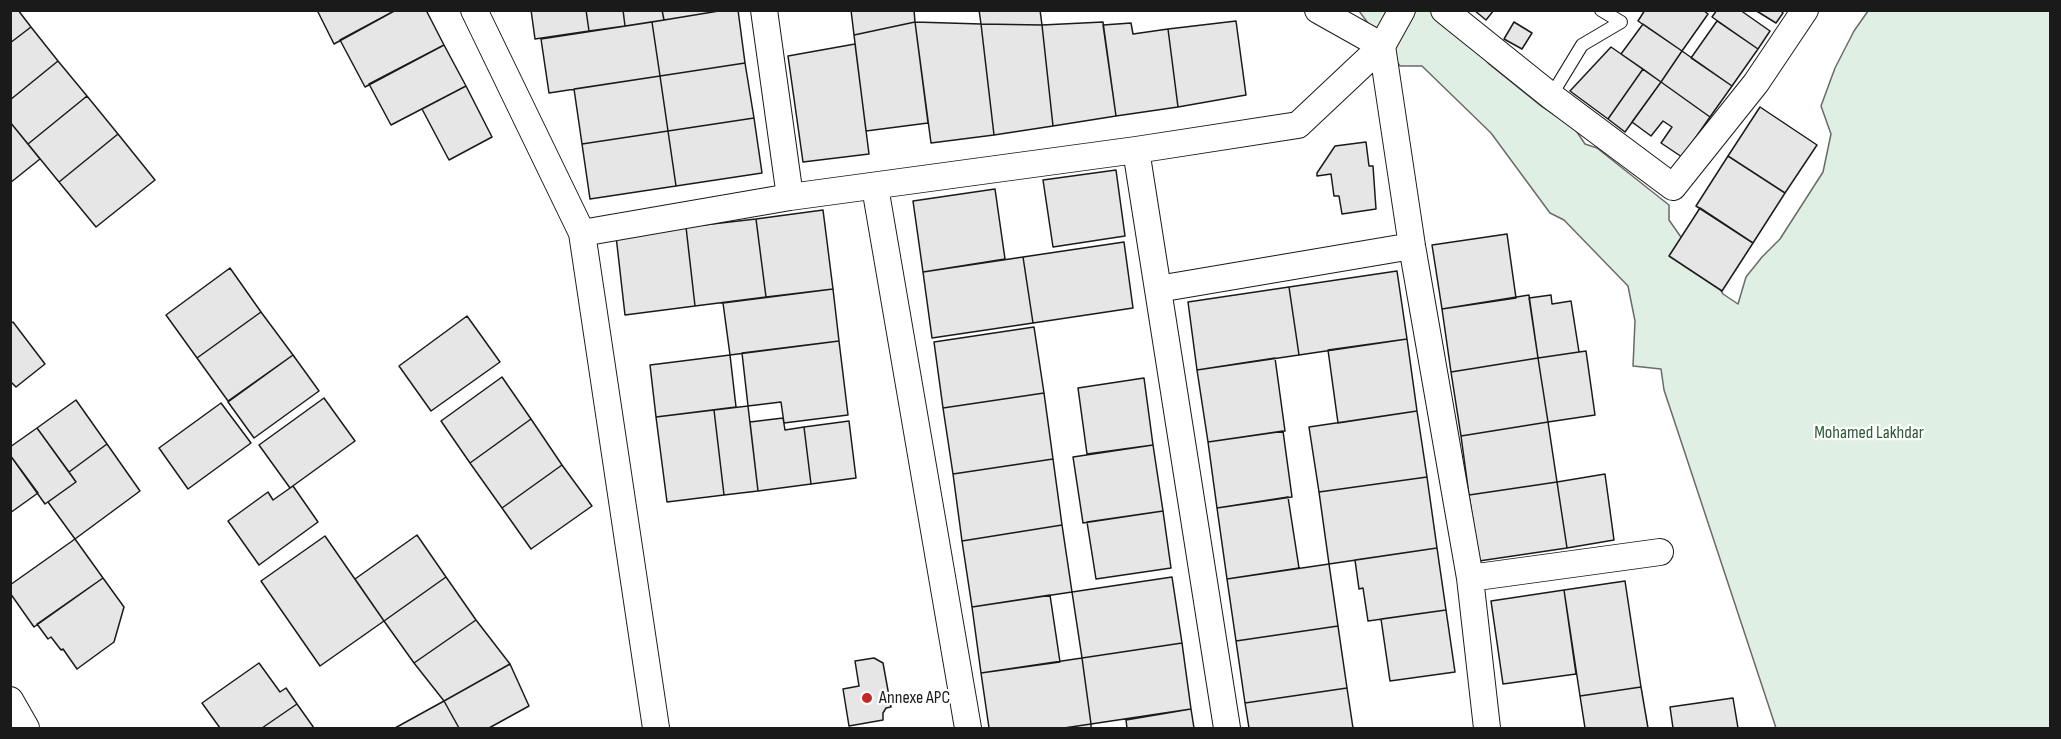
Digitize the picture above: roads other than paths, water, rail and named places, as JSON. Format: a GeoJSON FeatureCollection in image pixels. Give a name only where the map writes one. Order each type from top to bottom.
{"type":"FeatureCollection","features":[{"type":"Feature","properties":{"kind":"street"},"geometry":{"type":"LineString","coordinates":[[474,10],[582,233],[656,729]]}},
{"type":"Feature","properties":{"kind":"street"},"geometry":{"type":"LineString","coordinates":[[764,10],[790,197]]}},
{"type":"Feature","properties":{"kind":"street"},"geometry":{"type":"LineString","coordinates":[[1318,10],[1382,46]]}},
{"type":"Feature","properties":{"kind":"street"},"geometry":{"type":"LineString","coordinates":[[582,233],[790,197],[875,187],[1298,125],[1382,46],[1402,10]]}},
{"type":"Feature","properties":{"kind":"street"},"geometry":{"type":"LineString","coordinates":[[1443,10],[1551,96],[1673,187],[1756,83],[1805,10]]}},
{"type":"Feature","properties":{"kind":"street"},"geometry":{"type":"LineString","coordinates":[[1382,46],[1412,246],[1470,578],[1487,729]]}},
{"type":"Feature","properties":{"kind":"street"},"geometry":{"type":"LineString","coordinates":[[1136,150],[1227,729]]}},
{"type":"Feature","properties":{"kind":"street"},"geometry":{"type":"LineString","coordinates":[[875,187],[968,729]]}},
{"type":"Feature","properties":{"kind":"street"},"geometry":{"type":"LineString","coordinates":[[1158,289],[1412,246]]}},
{"type":"Feature","properties":{"kind":"street"},"geometry":{"type":"LineString","coordinates":[[1470,578],[1660,552]]}},
{"type":"Feature","properties":{"kind":"street"},"geometry":{"type":"LineString","coordinates":[[10,700],[26,729]]}},
{"type":"Feature","properties":{"kind":"lane"},"geometry":{"type":"LineString","coordinates":[[1551,96],[1582,45],[1621,22],[1601,10]]}},
{"type":"Feature","properties":{"kind":"place","name":"Annexe APC"},"geometry":{"type":"Point","coordinates":[867,698]}},
{"type":"Feature","properties":{"kind":"park label","name":"Mohamed Lakhdar"},"geometry":{"type":"Point","coordinates":[1869,433]}}]}
